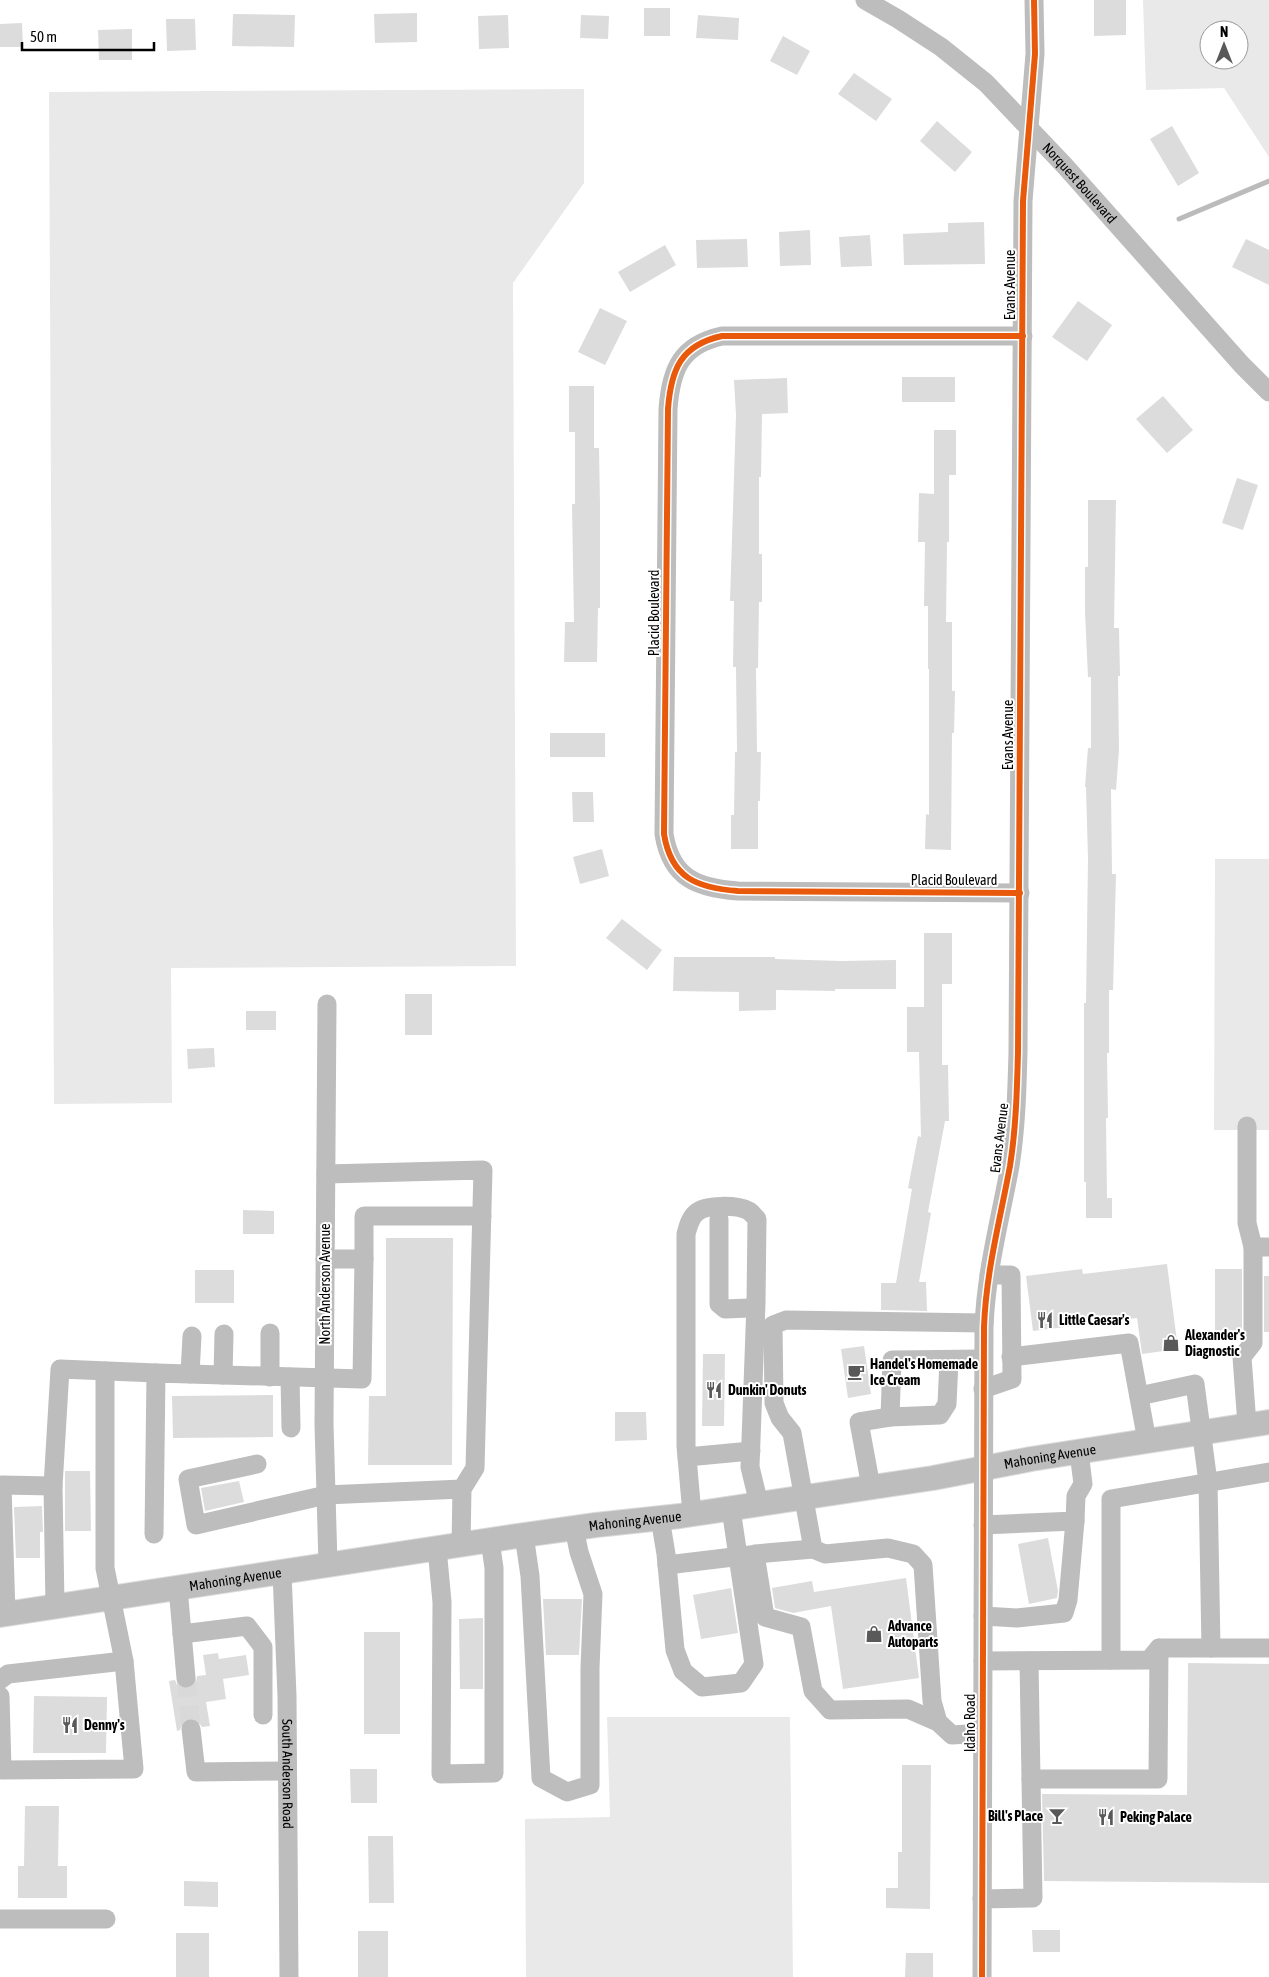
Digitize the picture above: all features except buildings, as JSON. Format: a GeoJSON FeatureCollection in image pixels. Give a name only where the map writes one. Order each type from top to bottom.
{"type":"FeatureCollection","features":[{"type":"Feature","properties":{"kind":"main road","name":"Mahoning Avenue"},"geometry":{"type":"LineString","coordinates":[[3,1614],[524,1535],[731,1509],[871,1488],[1258,1423]]}},
{"type":"Feature","properties":{"kind":"street","name":"Norquest Boulevard"},"geometry":{"type":"LineString","coordinates":[[865,0],[898,18],[941,47],[986,83],[1064,165],[1242,365],[1269,392]]}},
{"type":"Feature","properties":{"kind":"street","name":"Evans Avenue"},"geometry":{"type":"LineString","coordinates":[[983,1468],[984,1322],[989,1275],[1015,1129],[1018,1052],[1023,201],[1034,54],[1034,0]]}},
{"type":"Feature","properties":{"kind":"street","name":"Placid Boulevard"},"geometry":{"type":"LineString","coordinates":[[1020,893],[738,891],[712,889],[695,883],[684,875],[672,860],[664,834],[668,409],[669,388],[674,370],[683,357],[693,347],[708,339],[722,336],[1023,336]]}},
{"type":"Feature","properties":{"kind":"street","name":"North Anderson Avenue"},"geometry":{"type":"LineString","coordinates":[[327,1004],[324,1378],[328,1564]]}},
{"type":"Feature","properties":{"kind":"street"},"geometry":{"type":"LineString","coordinates":[[1246,1126],[1246,1223],[1261,1247],[1253,1343],[1242,1358],[1258,1423]]}},
{"type":"Feature","properties":{"kind":"street"},"geometry":{"type":"LineString","coordinates":[[326,1174],[484,1170],[475,1468],[462,1489],[461,1545]]}},
{"type":"Feature","properties":{"kind":"street"},"geometry":{"type":"LineString","coordinates":[[692,1514],[686,1451],[686,1234],[696,1212],[707,1207],[740,1207],[751,1212],[756,1219],[755,1337],[750,1467],[759,1504]]}},
{"type":"Feature","properties":{"kind":"street"},"geometry":{"type":"LineString","coordinates":[[55,1606],[52,1486],[60,1369],[362,1380],[364,1216],[482,1216]]}},
{"type":"Feature","properties":{"kind":"street"},"geometry":{"type":"LineString","coordinates":[[686,1451],[693,1440],[696,1238],[700,1224],[704,1219],[731,1218],[743,1221],[748,1226],[750,1234],[748,1331],[749,1335],[755,1337]]}},
{"type":"Feature","properties":{"kind":"street"},"geometry":{"type":"LineString","coordinates":[[719,1219],[719,1304],[725,1309],[748,1308]]}},
{"type":"Feature","properties":{"kind":"street"},"geometry":{"type":"LineString","coordinates":[[325,1259],[364,1259]]}},
{"type":"Feature","properties":{"kind":"street"},"geometry":{"type":"LineString","coordinates":[[984,1389],[1012,1380],[1010,1275],[989,1275]]}},
{"type":"Feature","properties":{"kind":"street"},"geometry":{"type":"LineString","coordinates":[[813,1548],[792,1434],[780,1418],[774,1403],[773,1325],[786,1320],[984,1322]]}},
{"type":"Feature","properties":{"kind":"street"},"geometry":{"type":"LineString","coordinates":[[270,1332],[270,1376]]}},
{"type":"Feature","properties":{"kind":"street"},"geometry":{"type":"LineString","coordinates":[[223,1375],[224,1334]]}},
{"type":"Feature","properties":{"kind":"street"},"geometry":{"type":"LineString","coordinates":[[190,1374],[192,1336]]}},
{"type":"Feature","properties":{"kind":"street"},"geometry":{"type":"LineString","coordinates":[[1011,1357],[1129,1343],[1147,1441]]}},
{"type":"Feature","properties":{"kind":"street"},"geometry":{"type":"LineString","coordinates":[[890,1417],[892,1360],[983,1359]]}},
{"type":"Feature","properties":{"kind":"street"},"geometry":{"type":"LineString","coordinates":[[871,1488],[859,1422],[890,1417],[940,1415],[947,1404],[949,1360]]}},
{"type":"Feature","properties":{"kind":"street"},"geometry":{"type":"LineString","coordinates":[[0,1696],[1,1770],[134,1769],[124,1661],[105,1568],[105,1371]]}},
{"type":"Feature","properties":{"kind":"street"},"geometry":{"type":"LineString","coordinates":[[154,1534],[156,1373]]}},
{"type":"Feature","properties":{"kind":"street"},"geometry":{"type":"LineString","coordinates":[[290,1377],[291,1428]]}},
{"type":"Feature","properties":{"kind":"street"},"geometry":{"type":"LineString","coordinates":[[1139,1396],[1195,1384],[1208,1482],[1211,1648]]}},
{"type":"Feature","properties":{"kind":"street"},"geometry":{"type":"LineString","coordinates":[[686,1451],[751,1450]]}},
{"type":"Feature","properties":{"kind":"street"},"geometry":{"type":"LineString","coordinates":[[983,1616],[1017,1618],[1064,1613],[1068,1600],[1076,1496],[1083,1484],[1079,1452]]}},
{"type":"Feature","properties":{"kind":"street"},"geometry":{"type":"LineString","coordinates":[[258,1464],[188,1479],[196,1525],[326,1495],[462,1489]]}},
{"type":"Feature","properties":{"kind":"street","name":"Idaho Road"},"geometry":{"type":"LineString","coordinates":[[982,1977],[983,1468]]}},
{"type":"Feature","properties":{"kind":"street"},"geometry":{"type":"LineString","coordinates":[[1083,1484],[1111,1499],[1269,1472]]}},
{"type":"Feature","properties":{"kind":"street"},"geometry":{"type":"LineString","coordinates":[[3,1614],[2,1484],[52,1486]]}},
{"type":"Feature","properties":{"kind":"street"},"geometry":{"type":"LineString","coordinates":[[1111,1499],[1111,1660]]}},
{"type":"Feature","properties":{"kind":"street"},"geometry":{"type":"LineString","coordinates":[[731,1509],[744,1560],[765,1617],[801,1627],[813,1691],[830,1710],[908,1709],[938,1722],[952,1735],[982,1734]]}},
{"type":"Feature","properties":{"kind":"street"},"geometry":{"type":"LineString","coordinates":[[660,1518],[667,1565],[675,1650],[683,1671],[702,1687],[741,1683],[754,1664],[744,1560]]}},
{"type":"Feature","properties":{"kind":"street"},"geometry":{"type":"LineString","coordinates":[[983,1525],[1075,1521]]}},
{"type":"Feature","properties":{"kind":"street"},"geometry":{"type":"LineString","coordinates":[[524,1535],[530,1576],[541,1778],[567,1792],[590,1785],[590,1668],[593,1594],[579,1552],[574,1528]]}},
{"type":"Feature","properties":{"kind":"street"},"geometry":{"type":"LineString","coordinates":[[437,1548],[442,1602],[441,1774],[494,1773],[494,1568],[490,1540]]}},
{"type":"Feature","properties":{"kind":"street"},"geometry":{"type":"LineString","coordinates":[[667,1565],[744,1560],[813,1548],[825,1554],[888,1548],[913,1554],[923,1565],[932,1701],[938,1722]]}},
{"type":"Feature","properties":{"kind":"street","name":"South Anderson Road"},"geometry":{"type":"LineString","coordinates":[[282,1572],[285,1645],[289,1977]]}},
{"type":"Feature","properties":{"kind":"street"},"geometry":{"type":"LineString","coordinates":[[178,1588],[186,1678]]}},
{"type":"Feature","properties":{"kind":"street"},"geometry":{"type":"LineString","coordinates":[[182,1634],[248,1626],[263,1648],[263,1715]]}},
{"type":"Feature","properties":{"kind":"street"},"geometry":{"type":"LineString","coordinates":[[263,1648],[285,1645]]}},
{"type":"Feature","properties":{"kind":"street"},"geometry":{"type":"LineString","coordinates":[[983,1661],[1149,1660],[1160,1648],[1269,1648]]}},
{"type":"Feature","properties":{"kind":"street"},"geometry":{"type":"LineString","coordinates":[[1031,1779],[1158,1779],[1160,1648]]}},
{"type":"Feature","properties":{"kind":"street"},"geometry":{"type":"LineString","coordinates":[[0,1680],[8,1674],[124,1661]]}},
{"type":"Feature","properties":{"kind":"street"},"geometry":{"type":"LineString","coordinates":[[982,1899],[1033,1898],[1029,1661]]}},
{"type":"Feature","properties":{"kind":"street"},"geometry":{"type":"LineString","coordinates":[[191,1729],[196,1772],[287,1771]]}},
{"type":"Feature","properties":{"kind":"street"},"geometry":{"type":"LineString","coordinates":[[0,1919],[106,1919]]}},
{"type":"Feature","properties":{"kind":"shaded area"},"geometry":{"type":"Polygon","coordinates":[[[1143,0],[1269,0],[1269,157],[1224,88],[1146,90],[1143,0]]]}},
{"type":"Feature","properties":{"kind":"shaded area"},"geometry":{"type":"Polygon","coordinates":[[[584,89],[584,183],[513,283],[516,966],[171,968],[172,1103],[54,1104],[49,92],[584,89]]]}},
{"type":"Feature","properties":{"kind":"shaded area"},"geometry":{"type":"Polygon","coordinates":[[[1215,859],[1269,859],[1269,1130],[1214,1130],[1215,859]]]}},
{"type":"Feature","properties":{"kind":"shaded area"},"geometry":{"type":"Polygon","coordinates":[[[607,1717],[790,1717],[793,1977],[526,1977],[525,1819],[610,1817],[607,1717]]]}},
{"type":"Feature","properties":{"kind":"waterway"},"geometry":{"type":"LineString","coordinates":[[1179,219],[1269,181]]}},
{"type":"Feature","properties":{"kind":"tunnel"},"geometry":{"type":"LineString","coordinates":[[186,1678],[191,1729]]}},
{"type":"Feature","properties":{"kind":"cycle path"},"geometry":{"type":"LineString","coordinates":[[982,1977],[984,1327],[990,1266],[1012,1152],[1017,1080],[1023,201],[1035,54],[1034,0]]}},
{"type":"Feature","properties":{"kind":"cycle path"},"geometry":{"type":"LineString","coordinates":[[1020,893],[738,891],[710,887],[688,878],[680,871],[673,861],[664,834],[668,409],[672,382],[681,361],[697,346],[722,336],[1023,336]]}},
{"type":"Feature","properties":{"kind":"place","name":"Little Caesar's"},"geometry":{"type":"Point","coordinates":[1045,1320]}},
{"type":"Feature","properties":{"kind":"place","name":"Alexander's Diagnostic"},"geometry":{"type":"Point","coordinates":[1171,1343]}},
{"type":"Feature","properties":{"kind":"place","name":"Handel's Homemade Ice Cream"},"geometry":{"type":"Point","coordinates":[856,1372]}},
{"type":"Feature","properties":{"kind":"place","name":"Dunkin' Donuts"},"geometry":{"type":"Point","coordinates":[714,1390]}},
{"type":"Feature","properties":{"kind":"place","name":"Advance Autoparts"},"geometry":{"type":"Point","coordinates":[874,1634]}},
{"type":"Feature","properties":{"kind":"place","name":"Denny's"},"geometry":{"type":"Point","coordinates":[70,1725]}},
{"type":"Feature","properties":{"kind":"place","name":"Bill's Place"},"geometry":{"type":"Point","coordinates":[1057,1816]}},
{"type":"Feature","properties":{"kind":"place","name":"Peking Palace"},"geometry":{"type":"Point","coordinates":[1106,1817]}}]}
